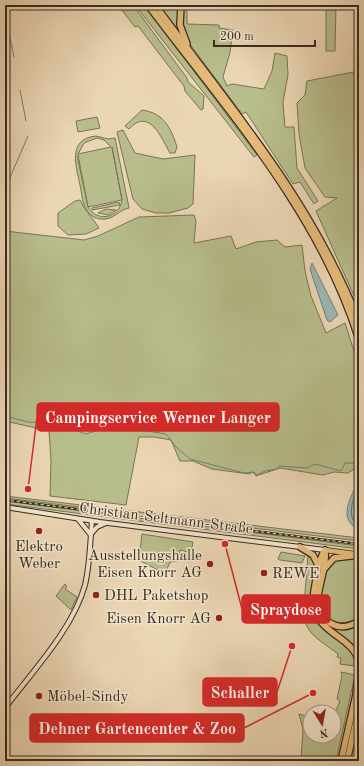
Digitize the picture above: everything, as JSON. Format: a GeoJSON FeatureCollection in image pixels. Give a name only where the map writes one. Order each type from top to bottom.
{"type":"FeatureCollection","features":[{"type":"Feature","properties":{"kind":"highway"},"geometry":{"type":"LineString","coordinates":[[148,5],[246,135],[296,208],[329,266],[351,316],[359,340]]}},
{"type":"Feature","properties":{"kind":"highway"},"geometry":{"type":"LineString","coordinates":[[154,5],[256,140],[308,216],[330,256],[359,322]]}},
{"type":"Feature","properties":{"kind":"highway"},"geometry":{"type":"LineString","coordinates":[[181,5],[180,25],[190,52]]}},
{"type":"Feature","properties":{"kind":"highway"},"geometry":{"type":"LineString","coordinates":[[300,547],[313,556],[321,569],[318,607],[324,618],[330,624],[343,626],[359,621]]}},
{"type":"Feature","properties":{"kind":"highway"},"geometry":{"type":"LineString","coordinates":[[325,550],[313,595],[314,613],[321,624],[352,648],[358,662],[358,682],[341,761]]}},
{"type":"Feature","properties":{"kind":"highway"},"geometry":{"type":"LineString","coordinates":[[321,569],[334,558],[359,555]]}},
{"type":"Feature","properties":{"kind":"highway"},"geometry":{"type":"LineString","coordinates":[[347,761],[359,708]]}},
{"type":"Feature","properties":{"kind":"main road","name":"Christian-Seltmann-Straße"},"geometry":{"type":"LineString","coordinates":[[5,508],[106,523],[325,550]]}},
{"type":"Feature","properties":{"kind":"main road"},"geometry":{"type":"LineString","coordinates":[[78,519],[87,527],[91,534]]}},
{"type":"Feature","properties":{"kind":"main road"},"geometry":{"type":"LineString","coordinates":[[5,708],[56,641],[79,602],[87,575],[92,521]]}},
{"type":"Feature","properties":{"kind":"main road"},"geometry":{"type":"LineString","coordinates":[[91,534],[97,527],[106,523]]}},
{"type":"Feature","properties":{"kind":"main road"},"geometry":{"type":"LineString","coordinates":[[325,550],[359,555]]}},
{"type":"Feature","properties":{"kind":"green space"},"geometry":{"type":"Polygon","coordinates":[[[118,5],[133,5],[187,78],[188,82],[204,96],[203,109],[201,110],[185,91],[184,86],[138,26],[135,27],[118,5]]]}},
{"type":"Feature","properties":{"kind":"green space"},"geometry":{"type":"Polygon","coordinates":[[[135,5],[144,5],[257,155],[254,157],[135,5]]]}},
{"type":"Feature","properties":{"kind":"green space"},"geometry":{"type":"Polygon","coordinates":[[[159,5],[179,5],[177,21],[180,32],[159,5]]]}},
{"type":"Feature","properties":{"kind":"green space"},"geometry":{"type":"Polygon","coordinates":[[[182,5],[187,5],[187,24],[219,25],[219,28],[233,30],[230,52],[223,77],[227,86],[232,84],[264,89],[272,71],[275,53],[287,56],[288,75],[283,102],[285,127],[294,127],[297,168],[318,201],[314,204],[300,182],[293,184],[246,112],[242,114],[189,43],[182,24],[182,5]]]}},
{"type":"Feature","properties":{"kind":"green space"},"geometry":{"type":"Polygon","coordinates":[[[326,5],[336,5],[335,51],[326,51],[326,5]]]}},
{"type":"Feature","properties":{"kind":"green space"},"geometry":{"type":"Polygon","coordinates":[[[359,71],[359,307],[316,211],[337,198],[325,197],[305,168],[299,134],[297,103],[305,95],[307,81],[359,71]]]}},
{"type":"Feature","properties":{"kind":"green space"},"geometry":{"type":"Polygon","coordinates":[[[142,110],[156,114],[166,122],[177,147],[175,153],[170,153],[163,139],[154,127],[148,123],[143,121],[136,123],[129,129],[125,126],[142,110]]]}},
{"type":"Feature","properties":{"kind":"green space"},"geometry":{"type":"Polygon","coordinates":[[[97,117],[100,128],[78,132],[76,121],[97,117]]]}},
{"type":"Feature","properties":{"kind":"green space"},"geometry":{"type":"Polygon","coordinates":[[[123,130],[135,153],[163,159],[195,155],[193,204],[188,208],[169,213],[156,213],[142,209],[133,199],[117,132],[123,130]]]}},
{"type":"Feature","properties":{"kind":"green space"},"geometry":{"type":"Polygon","coordinates":[[[96,136],[108,139],[115,138],[129,208],[105,219],[99,219],[91,215],[83,203],[77,170],[76,154],[77,148],[81,142],[87,138],[96,136]],[[97,138],[84,143],[78,154],[111,147],[104,140],[97,138]],[[78,155],[78,160],[88,207],[78,155]],[[122,200],[88,207],[97,215],[102,217],[108,216],[117,211],[122,200]]]}},
{"type":"Feature","properties":{"kind":"green space"},"geometry":{"type":"Polygon","coordinates":[[[80,200],[99,228],[86,234],[68,235],[58,226],[58,213],[75,201],[80,200]]]}},
{"type":"Feature","properties":{"kind":"green space"},"geometry":{"type":"Polygon","coordinates":[[[119,202],[120,205],[92,210],[92,208],[119,202]]]}},
{"type":"Feature","properties":{"kind":"green space"},"geometry":{"type":"Polygon","coordinates":[[[106,209],[116,210],[108,215],[98,213],[106,209]]]}},
{"type":"Feature","properties":{"kind":"green space"},"geometry":{"type":"Polygon","coordinates":[[[194,215],[196,221],[194,243],[231,236],[236,249],[256,242],[277,240],[285,247],[302,245],[305,271],[311,296],[326,333],[345,323],[359,367],[359,466],[348,473],[334,472],[323,475],[280,468],[256,476],[253,472],[249,474],[212,469],[193,461],[180,461],[171,440],[154,437],[139,437],[126,505],[50,496],[51,461],[49,431],[5,421],[5,231],[84,240],[98,236],[139,217],[194,215]]]}},
{"type":"Feature","properties":{"kind":"green space"},"geometry":{"type":"Polygon","coordinates":[[[5,496],[359,538],[359,541],[5,498],[5,496]]]}},
{"type":"Feature","properties":{"kind":"green space"},"geometry":{"type":"Polygon","coordinates":[[[5,501],[359,546],[359,549],[5,504],[5,501]]]}},
{"type":"Feature","properties":{"kind":"green space"},"geometry":{"type":"Polygon","coordinates":[[[142,534],[193,542],[191,553],[180,550],[178,561],[170,562],[165,574],[139,560],[142,534]]]}},
{"type":"Feature","properties":{"kind":"green space"},"geometry":{"type":"Polygon","coordinates":[[[281,552],[305,556],[302,563],[280,560],[278,559],[281,552]]]}},
{"type":"Feature","properties":{"kind":"green space"},"geometry":{"type":"Polygon","coordinates":[[[308,556],[313,560],[315,571],[310,602],[312,615],[322,628],[350,650],[354,657],[355,666],[340,664],[341,658],[337,657],[338,654],[317,639],[307,627],[304,612],[305,602],[301,600],[305,593],[308,556]]]}},
{"type":"Feature","properties":{"kind":"green space"},"geometry":{"type":"Polygon","coordinates":[[[342,558],[359,560],[359,617],[343,623],[332,621],[327,618],[321,608],[320,601],[321,590],[328,566],[333,561],[342,558]]]}},
{"type":"Feature","properties":{"kind":"green space"},"geometry":{"type":"Polygon","coordinates":[[[321,563],[321,577],[316,595],[317,611],[315,594],[321,563]]]}},
{"type":"Feature","properties":{"kind":"green space"},"geometry":{"type":"Polygon","coordinates":[[[65,584],[67,587],[65,589],[77,597],[71,610],[56,596],[65,584]]]}},
{"type":"Feature","properties":{"kind":"green space"},"geometry":{"type":"Polygon","coordinates":[[[323,622],[339,629],[353,627],[359,624],[359,656],[350,643],[327,627],[323,622]]]}},
{"type":"Feature","properties":{"kind":"green space"},"geometry":{"type":"Polygon","coordinates":[[[341,672],[355,675],[342,734],[342,704],[339,704],[340,701],[337,699],[342,676],[341,672]]]}},
{"type":"Feature","properties":{"kind":"green space"},"geometry":{"type":"Polygon","coordinates":[[[299,714],[302,715],[302,725],[299,714]]]}},
{"type":"Feature","properties":{"kind":"green space"},"geometry":{"type":"Polygon","coordinates":[[[302,744],[340,744],[336,761],[301,761],[302,744]]]}},
{"type":"Feature","properties":{"kind":"water"},"geometry":{"type":"Polygon","coordinates":[[[312,263],[338,315],[330,322],[327,320],[310,269],[312,263]]]}},
{"type":"Feature","properties":{"kind":"water"},"geometry":{"type":"Polygon","coordinates":[[[359,474],[359,523],[353,526],[347,514],[359,474]]]}},
{"type":"Feature","properties":{"kind":"waterway"},"geometry":{"type":"LineString","coordinates":[[5,12],[6,19]]}},
{"type":"Feature","properties":{"kind":"waterway"},"geometry":{"type":"LineString","coordinates":[[10,38],[14,57]]}},
{"type":"Feature","properties":{"kind":"waterway"},"geometry":{"type":"LineString","coordinates":[[20,90],[26,121]]}},
{"type":"Feature","properties":{"kind":"waterway"},"geometry":{"type":"LineString","coordinates":[[5,189],[28,136]]}},
{"type":"Feature","properties":{"kind":"waterway"},"geometry":{"type":"LineString","coordinates":[[5,416],[28,422],[55,423],[86,434],[99,430],[115,421],[127,423],[147,431],[166,434],[176,447],[190,459],[244,473],[254,472],[257,475],[265,471],[277,469],[279,466],[306,468],[315,464],[341,471],[345,463],[359,463]]}},
{"type":"Feature","properties":{"kind":"railway"},"geometry":{"type":"LineString","coordinates":[[5,500],[359,544]]}},
{"type":"Feature","properties":{"kind":"place","name":"Campingservice Werner Langer"},"geometry":{"type":"Point","coordinates":[28,489]}},
{"type":"Feature","properties":{"kind":"place","name":"Elektro Weber"},"geometry":{"type":"Point","coordinates":[39,531]}},
{"type":"Feature","properties":{"kind":"place","name":"Spraydose"},"geometry":{"type":"Point","coordinates":[225,544]}},
{"type":"Feature","properties":{"kind":"place","name":"Ausstellungshalle Eisen Knorr AG"},"geometry":{"type":"Point","coordinates":[210,564]}},
{"type":"Feature","properties":{"kind":"place","name":"REWE"},"geometry":{"type":"Point","coordinates":[264,573]}},
{"type":"Feature","properties":{"kind":"place","name":"DHL Paketshop"},"geometry":{"type":"Point","coordinates":[96,595]}},
{"type":"Feature","properties":{"kind":"place","name":"Eisen Knorr AG"},"geometry":{"type":"Point","coordinates":[219,618]}},
{"type":"Feature","properties":{"kind":"place","name":"Schaller"},"geometry":{"type":"Point","coordinates":[292,646]}},
{"type":"Feature","properties":{"kind":"place","name":"Dehner Gartencenter & Zoo"},"geometry":{"type":"Point","coordinates":[313,693]}},
{"type":"Feature","properties":{"kind":"place","name":"Möbel-Sindy"},"geometry":{"type":"Point","coordinates":[39,696]}}]}
